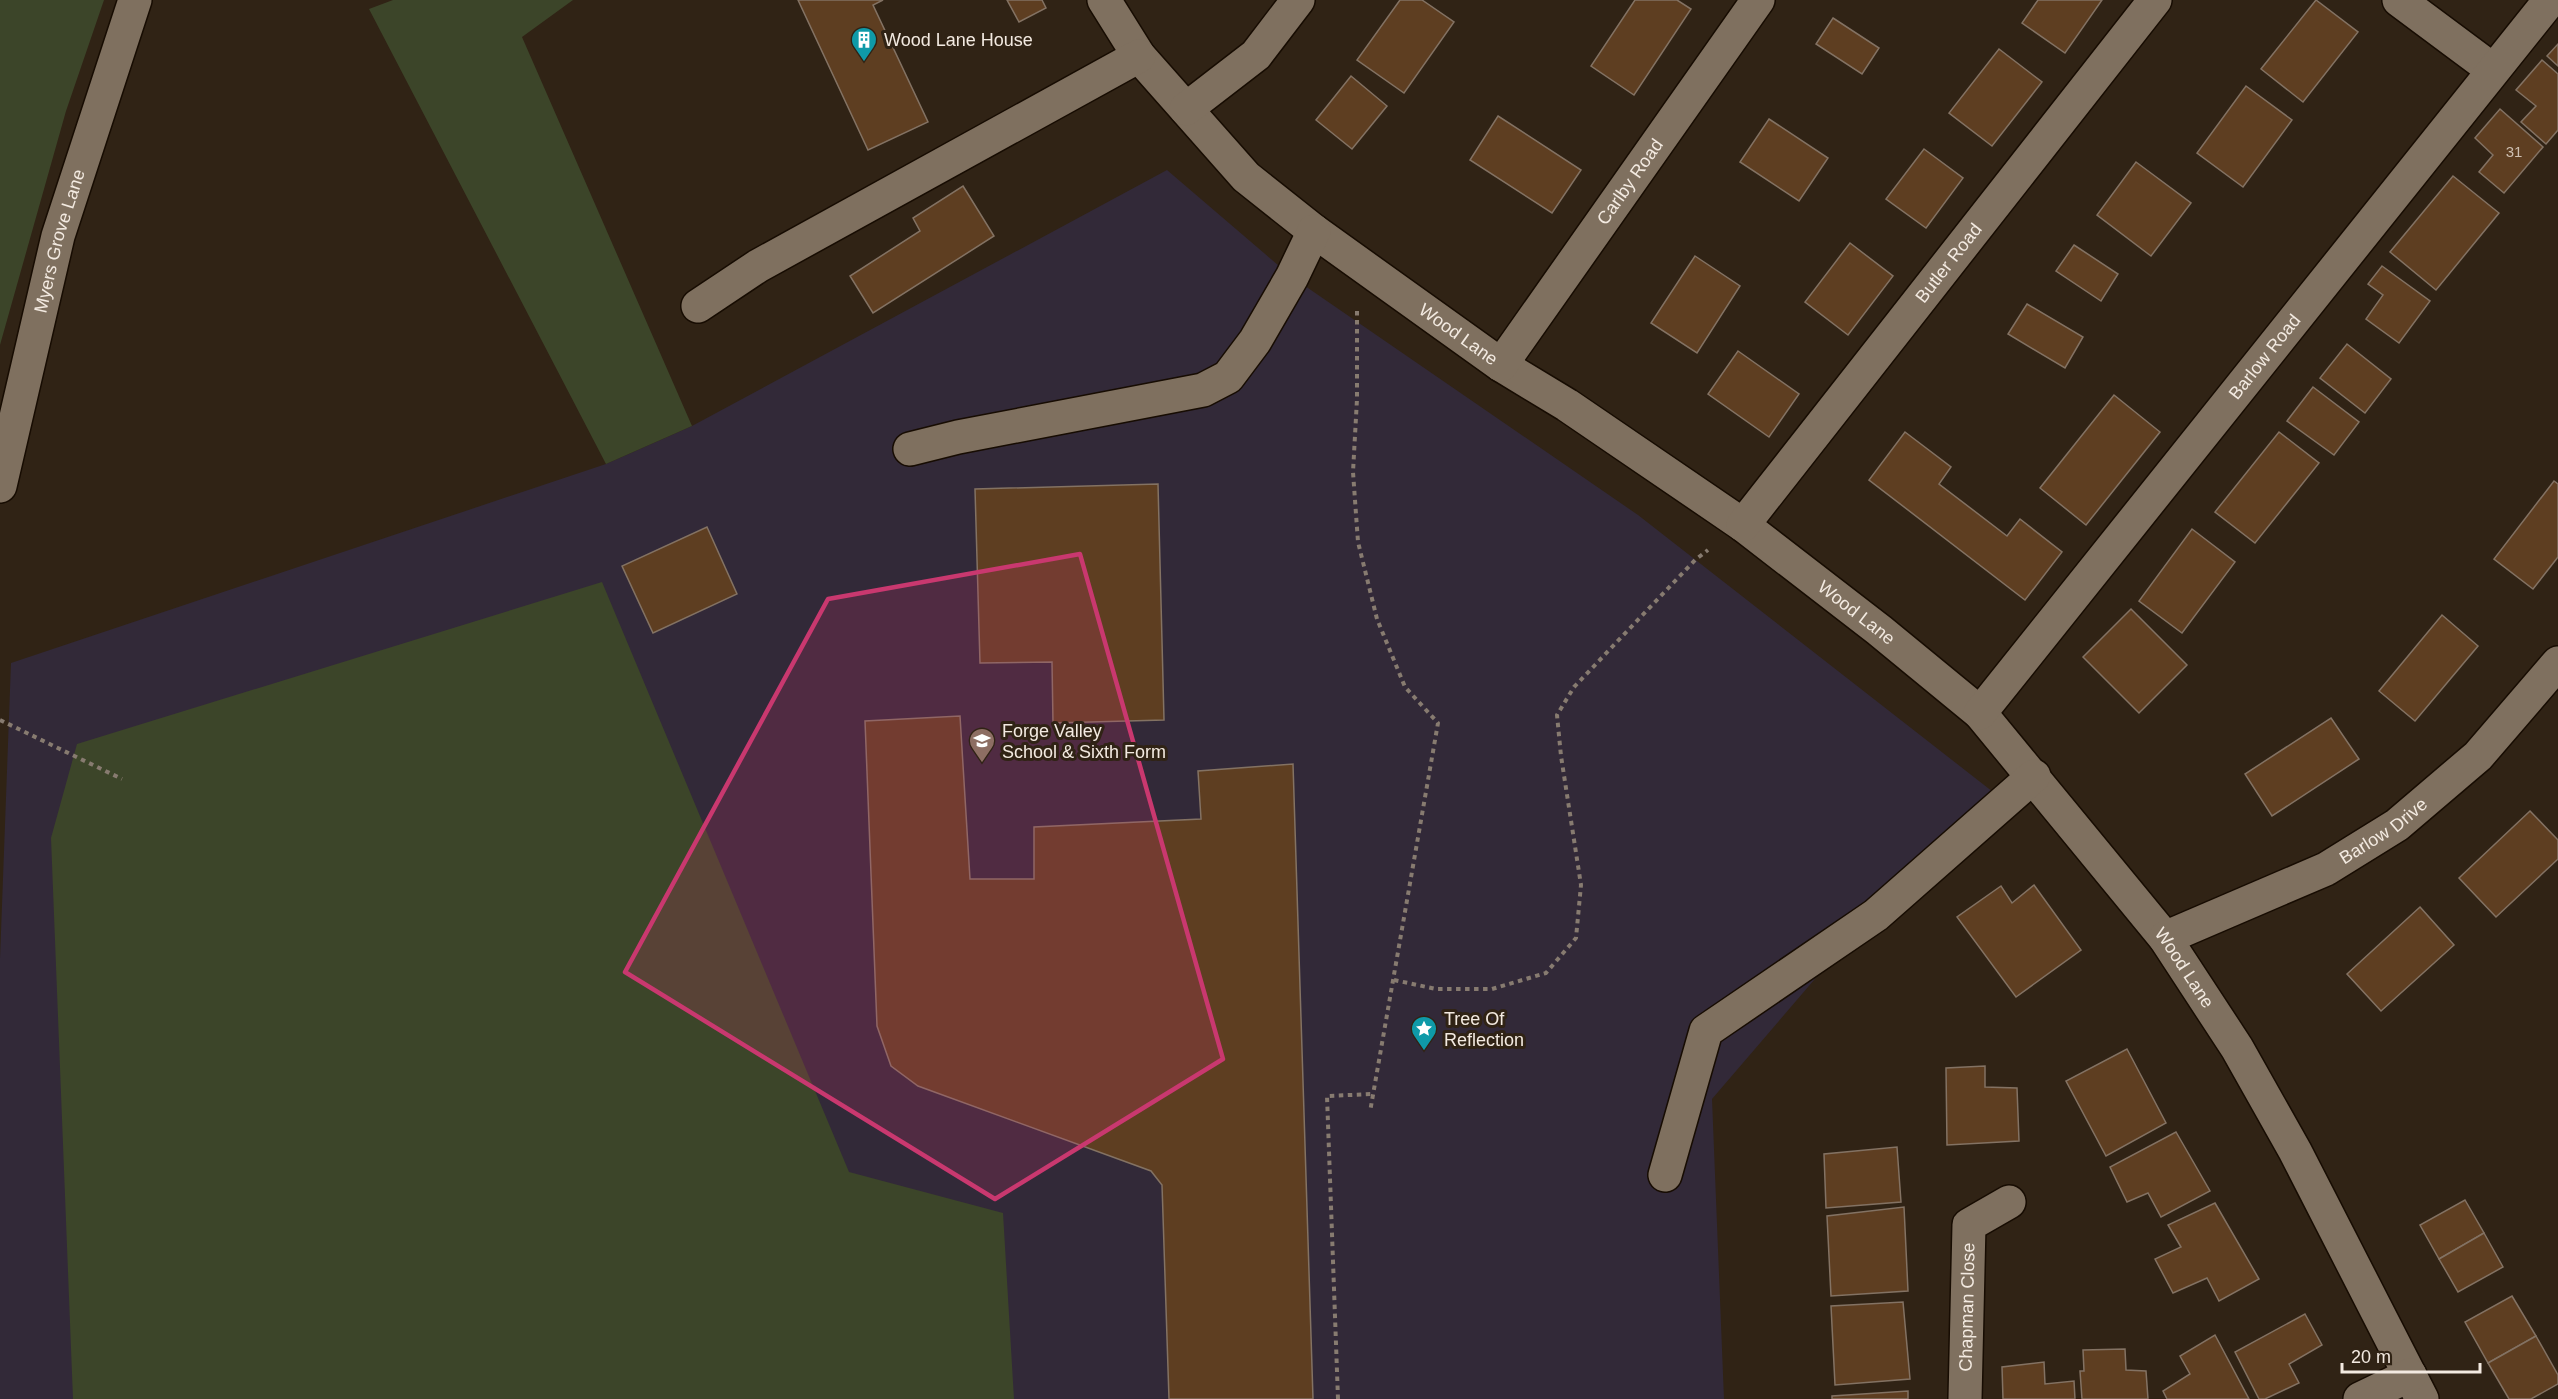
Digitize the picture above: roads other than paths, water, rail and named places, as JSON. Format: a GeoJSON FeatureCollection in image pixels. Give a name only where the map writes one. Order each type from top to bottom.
{"type":"FeatureCollection","features":[{"type":"Feature","properties":{"kind":"street","name":"Myers Grove Lane"},"geometry":{"type":"LineString","coordinates":[[0,486],[58,236],[135,0]]}},
{"type":"Feature","properties":{"kind":"street","name":"Wood Lane"},"geometry":{"type":"LineString","coordinates":[[1104,0],[1139,56],[1246,177],[1314,231],[1501,364],[1567,405],[1743,525],[1879,630],[1980,713],[2165,938],[2237,1048],[2295,1151],[2416,1387]]}},
{"type":"Feature","properties":{"kind":"street"},"geometry":{"type":"LineString","coordinates":[[1186,109],[1256,55],[1298,0]]}},
{"type":"Feature","properties":{"kind":"street","name":"Carlby Road"},"geometry":{"type":"LineString","coordinates":[[1501,364],[1758,0]]}},
{"type":"Feature","properties":{"kind":"street","name":"Butler Road"},"geometry":{"type":"LineString","coordinates":[[1743,525],[2155,0]]}},
{"type":"Feature","properties":{"kind":"street"},"geometry":{"type":"LineString","coordinates":[[2399,0],[2493,70]]}},
{"type":"Feature","properties":{"kind":"street","name":"Barlow Road"},"geometry":{"type":"LineString","coordinates":[[1980,713],[2550,0]]}},
{"type":"Feature","properties":{"kind":"street"},"geometry":{"type":"LineString","coordinates":[[699,306],[758,266],[1139,56]]}},
{"type":"Feature","properties":{"kind":"street"},"geometry":{"type":"LineString","coordinates":[[910,449],[980,433],[1203,390],[1228,377],[1255,341],[1292,277],[1314,231]]}},
{"type":"Feature","properties":{"kind":"street","name":"Barlow Drive"},"geometry":{"type":"LineString","coordinates":[[2165,938],[2326,869],[2397,825],[2478,756],[2558,663]]}},
{"type":"Feature","properties":{"kind":"street"},"geometry":{"type":"LineString","coordinates":[[1665,1174],[1706,1031],[1876,915],[2034,776]]}},
{"type":"Feature","properties":{"kind":"street","name":"Chapman Close"},"geometry":{"type":"LineString","coordinates":[[1965,1399],[1969,1225],[2009,1202]]}},
{"type":"Feature","properties":{"kind":"street"},"geometry":{"type":"LineString","coordinates":[[2360,1399],[2416,1387]]}},
{"type":"Feature","properties":{"kind":"place","name":"Wood Lane House"},"geometry":{"type":"Point","coordinates":[864,63]}},
{"type":"Feature","properties":{"kind":"place","name":"Forge Valley School & Sixth Form"},"geometry":{"type":"Point","coordinates":[982,764]}},
{"type":"Feature","properties":{"kind":"place","name":"Tree Of Reflection"},"geometry":{"type":"Point","coordinates":[1424,1052]}}]}
